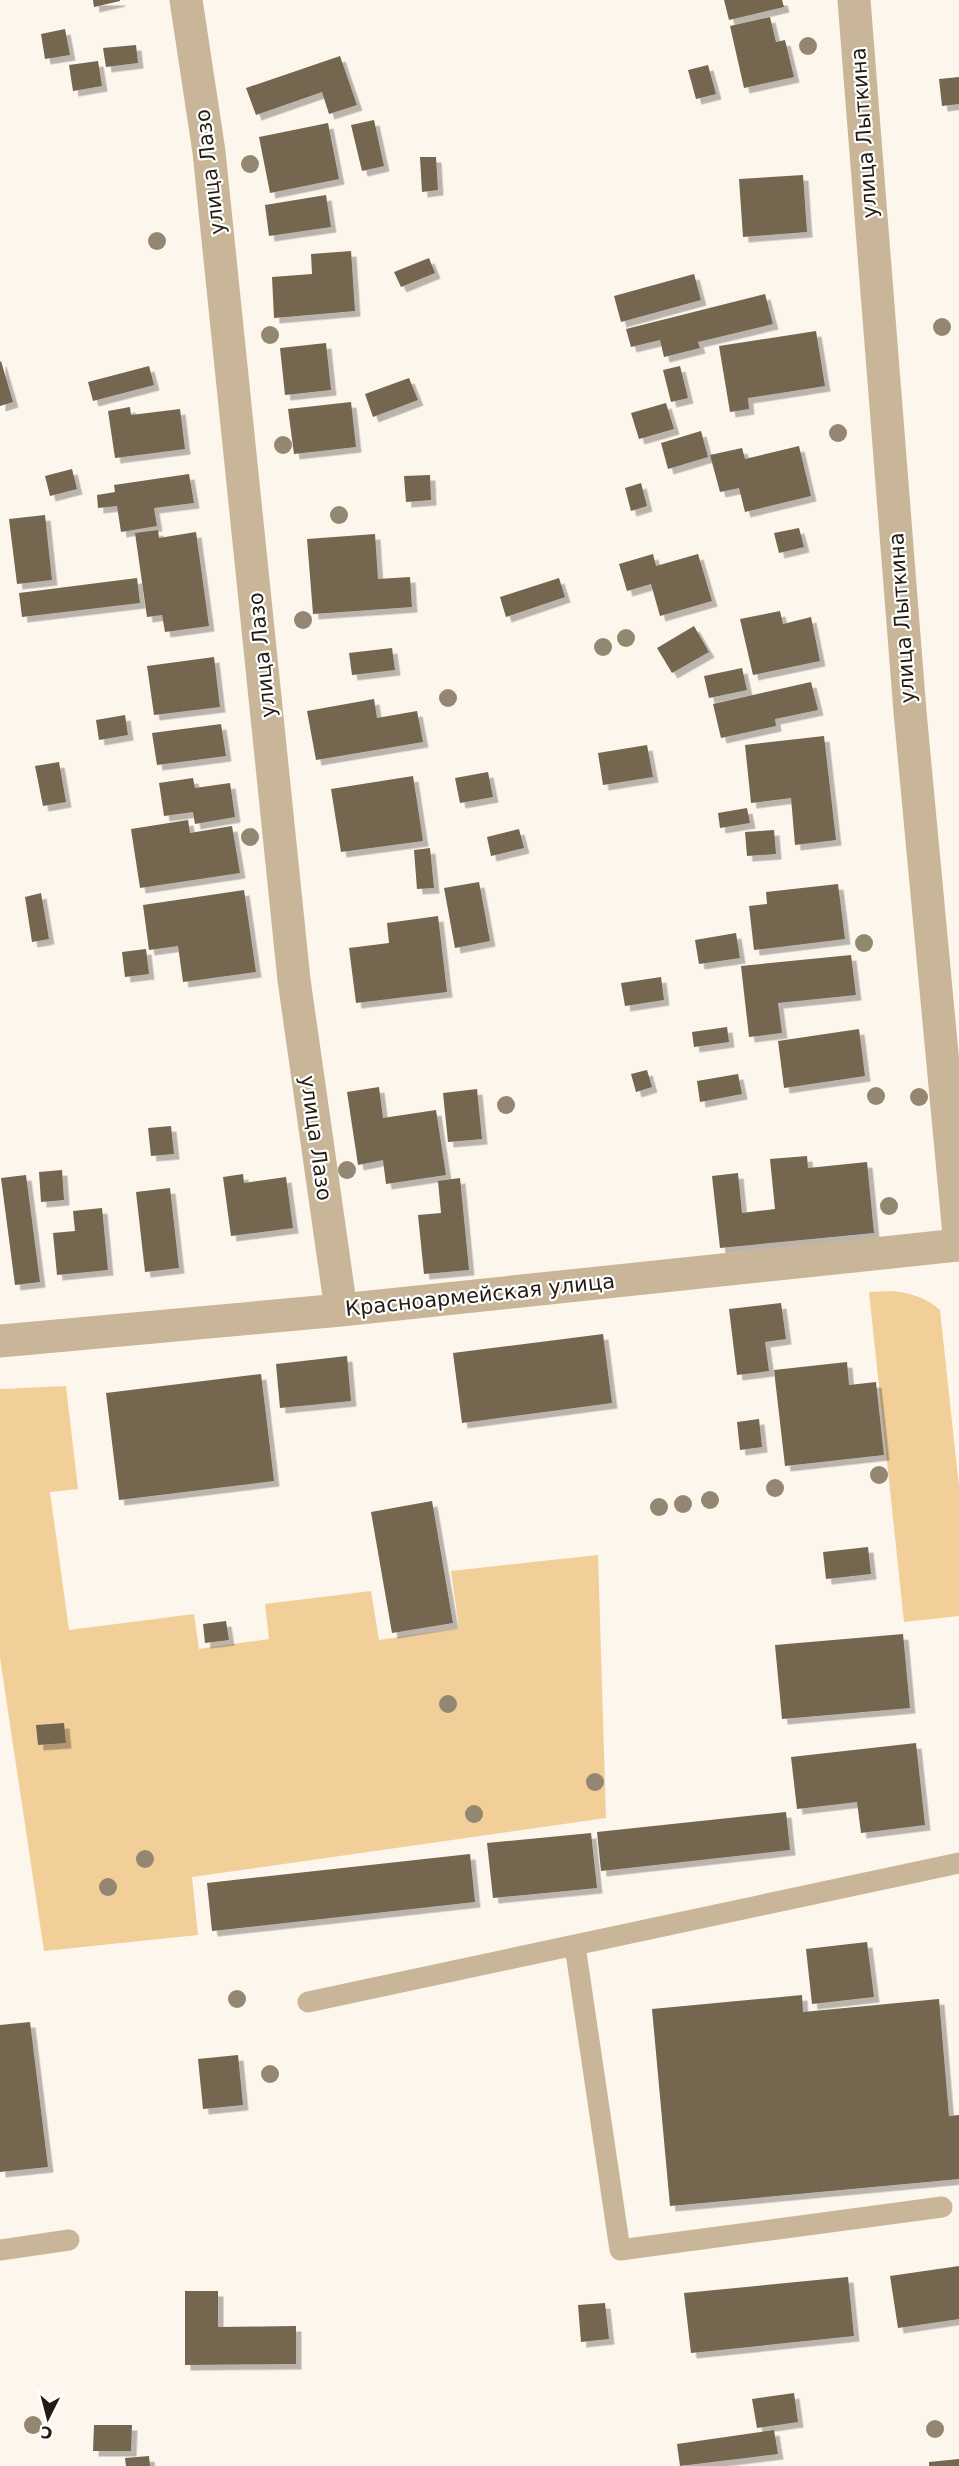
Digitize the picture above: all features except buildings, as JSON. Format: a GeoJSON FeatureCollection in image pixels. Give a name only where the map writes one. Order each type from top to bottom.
{"type":"FeatureCollection","features":[{"type":"Feature","properties":{"kind":"street","name":"улица Лазо"},"geometry":{"type":"LineString","coordinates":[[186,0],[209,152],[294,981],[340,1310]]}},
{"type":"Feature","properties":{"kind":"street","name":"улица Лыткина"},"geometry":{"type":"LineString","coordinates":[[854,0],[909,700],[959,1235]]}},
{"type":"Feature","properties":{"kind":"street","name":"Красноармейская улица"},"geometry":{"type":"LineString","coordinates":[[0,1341],[340,1310],[959,1245]]}},
{"type":"Feature","properties":{"kind":"lane"},"geometry":{"type":"LineString","coordinates":[[308,2002],[959,1863]]}},
{"type":"Feature","properties":{"kind":"lane"},"geometry":{"type":"LineString","coordinates":[[575,1946],[620,2250],[942,2207]]}},
{"type":"Feature","properties":{"kind":"lane"},"geometry":{"type":"LineString","coordinates":[[0,2250],[69,2240]]}},
{"type":"Feature","properties":{"kind":"shaded area"},"geometry":{"type":"Polygon","coordinates":[[[891,1291],[917,1296],[940,1310],[959,1487],[959,1616],[904,1622],[869,1292],[891,1291]]]}},
{"type":"Feature","properties":{"kind":"shaded area"},"geometry":{"type":"Polygon","coordinates":[[[66,1386],[78,1489],[50,1492],[69,1630],[194,1614],[199,1649],[269,1639],[265,1604],[371,1591],[379,1640],[459,1628],[451,1571],[598,1555],[606,1818],[192,1877],[198,1935],[44,1951],[0,1658],[0,1389],[66,1386]]]}}]}
